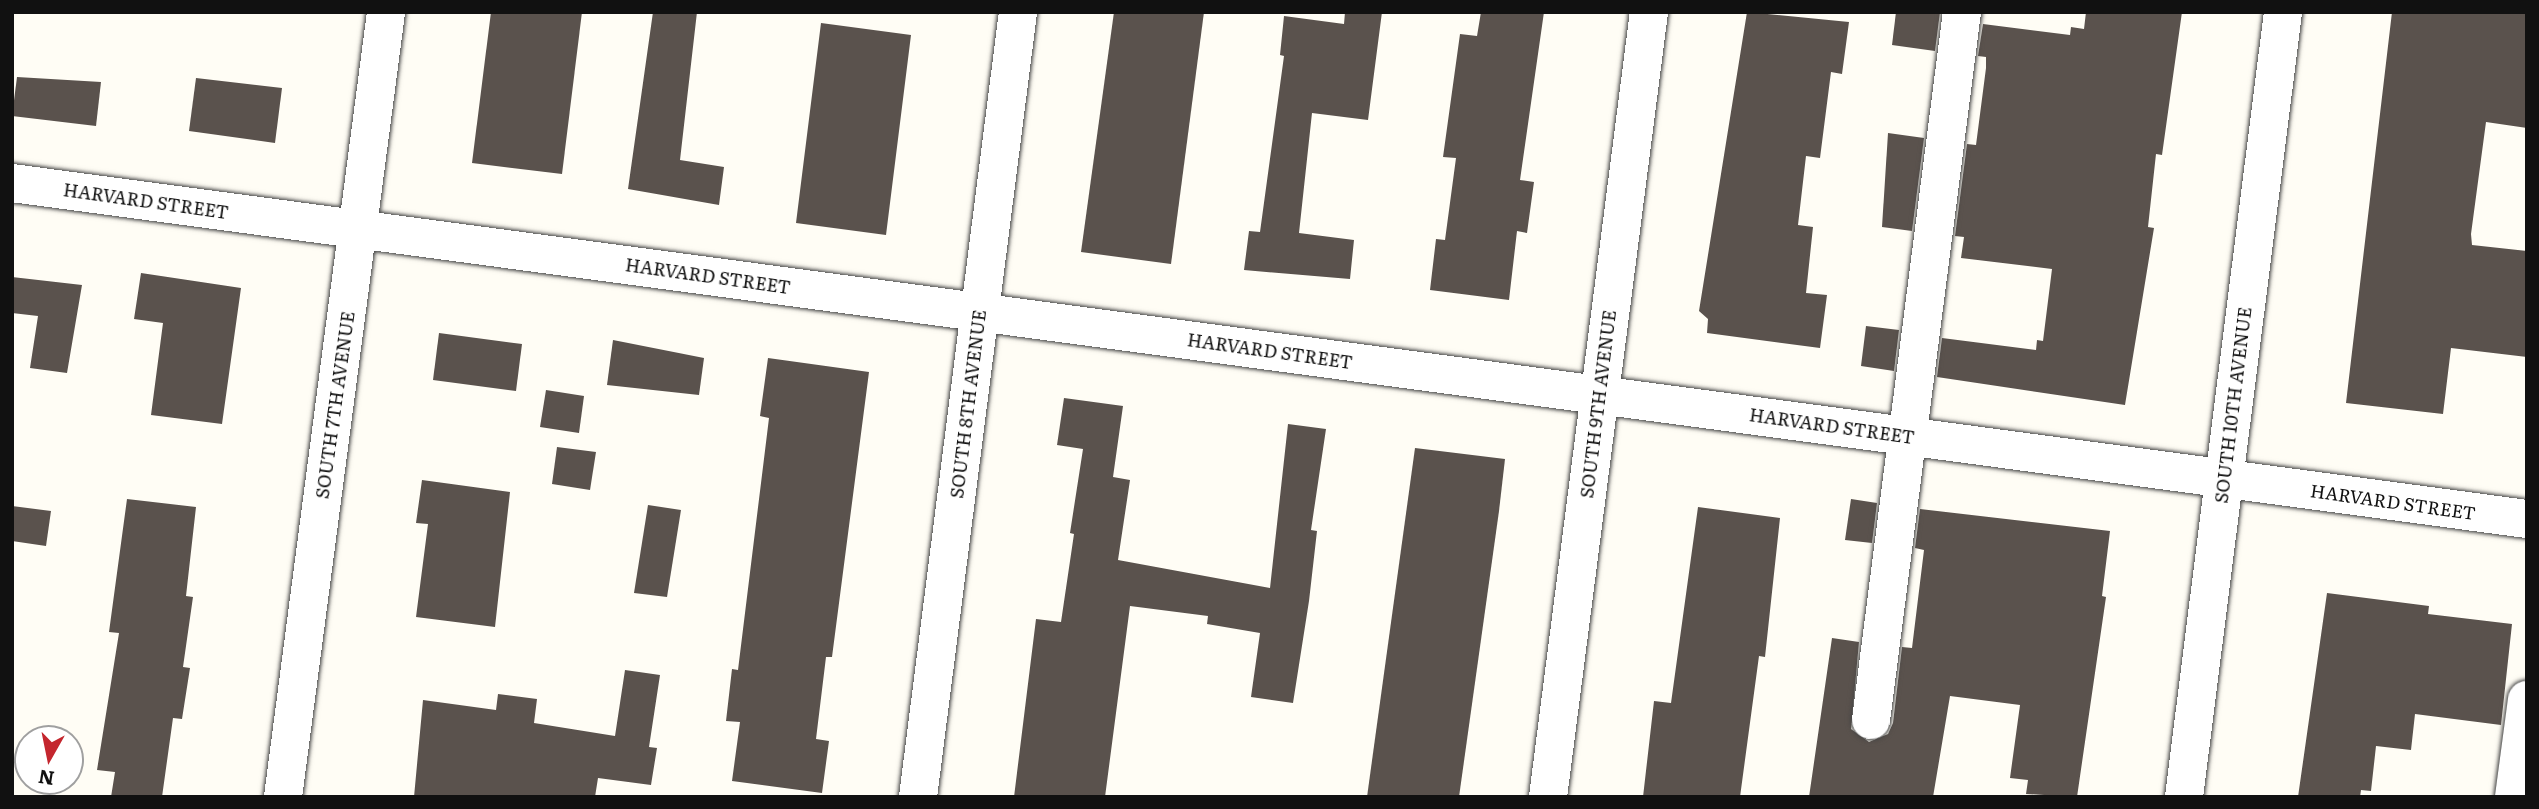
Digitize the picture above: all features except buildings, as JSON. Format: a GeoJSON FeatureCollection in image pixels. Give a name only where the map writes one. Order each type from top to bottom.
{"type":"FeatureCollection","features":[{"type":"Feature","properties":{"kind":"street","name":"SOUTH 7TH AVENUE"},"geometry":{"type":"LineString","coordinates":[[284,797],[386,12]]}},
{"type":"Feature","properties":{"kind":"street","name":"SOUTH 8TH AVENUE"},"geometry":{"type":"LineString","coordinates":[[918,797],[1018,12]]}},
{"type":"Feature","properties":{"kind":"street","name":"SOUTH 9TH AVENUE"},"geometry":{"type":"LineString","coordinates":[[1548,797],[1649,12]]}},
{"type":"Feature","properties":{"kind":"street"},"geometry":{"type":"LineString","coordinates":[[1871,720],[1962,12]]}},
{"type":"Feature","properties":{"kind":"street","name":"SOUTH 10TH AVENUE"},"geometry":{"type":"LineString","coordinates":[[2184,797],[2283,12]]}},
{"type":"Feature","properties":{"kind":"street","name":"HARVARD STREET"},"geometry":{"type":"LineString","coordinates":[[12,183],[2527,520]]}},
{"type":"Feature","properties":{"kind":"street"},"geometry":{"type":"LineString","coordinates":[[2514,797],[2527,701]]}}]}
